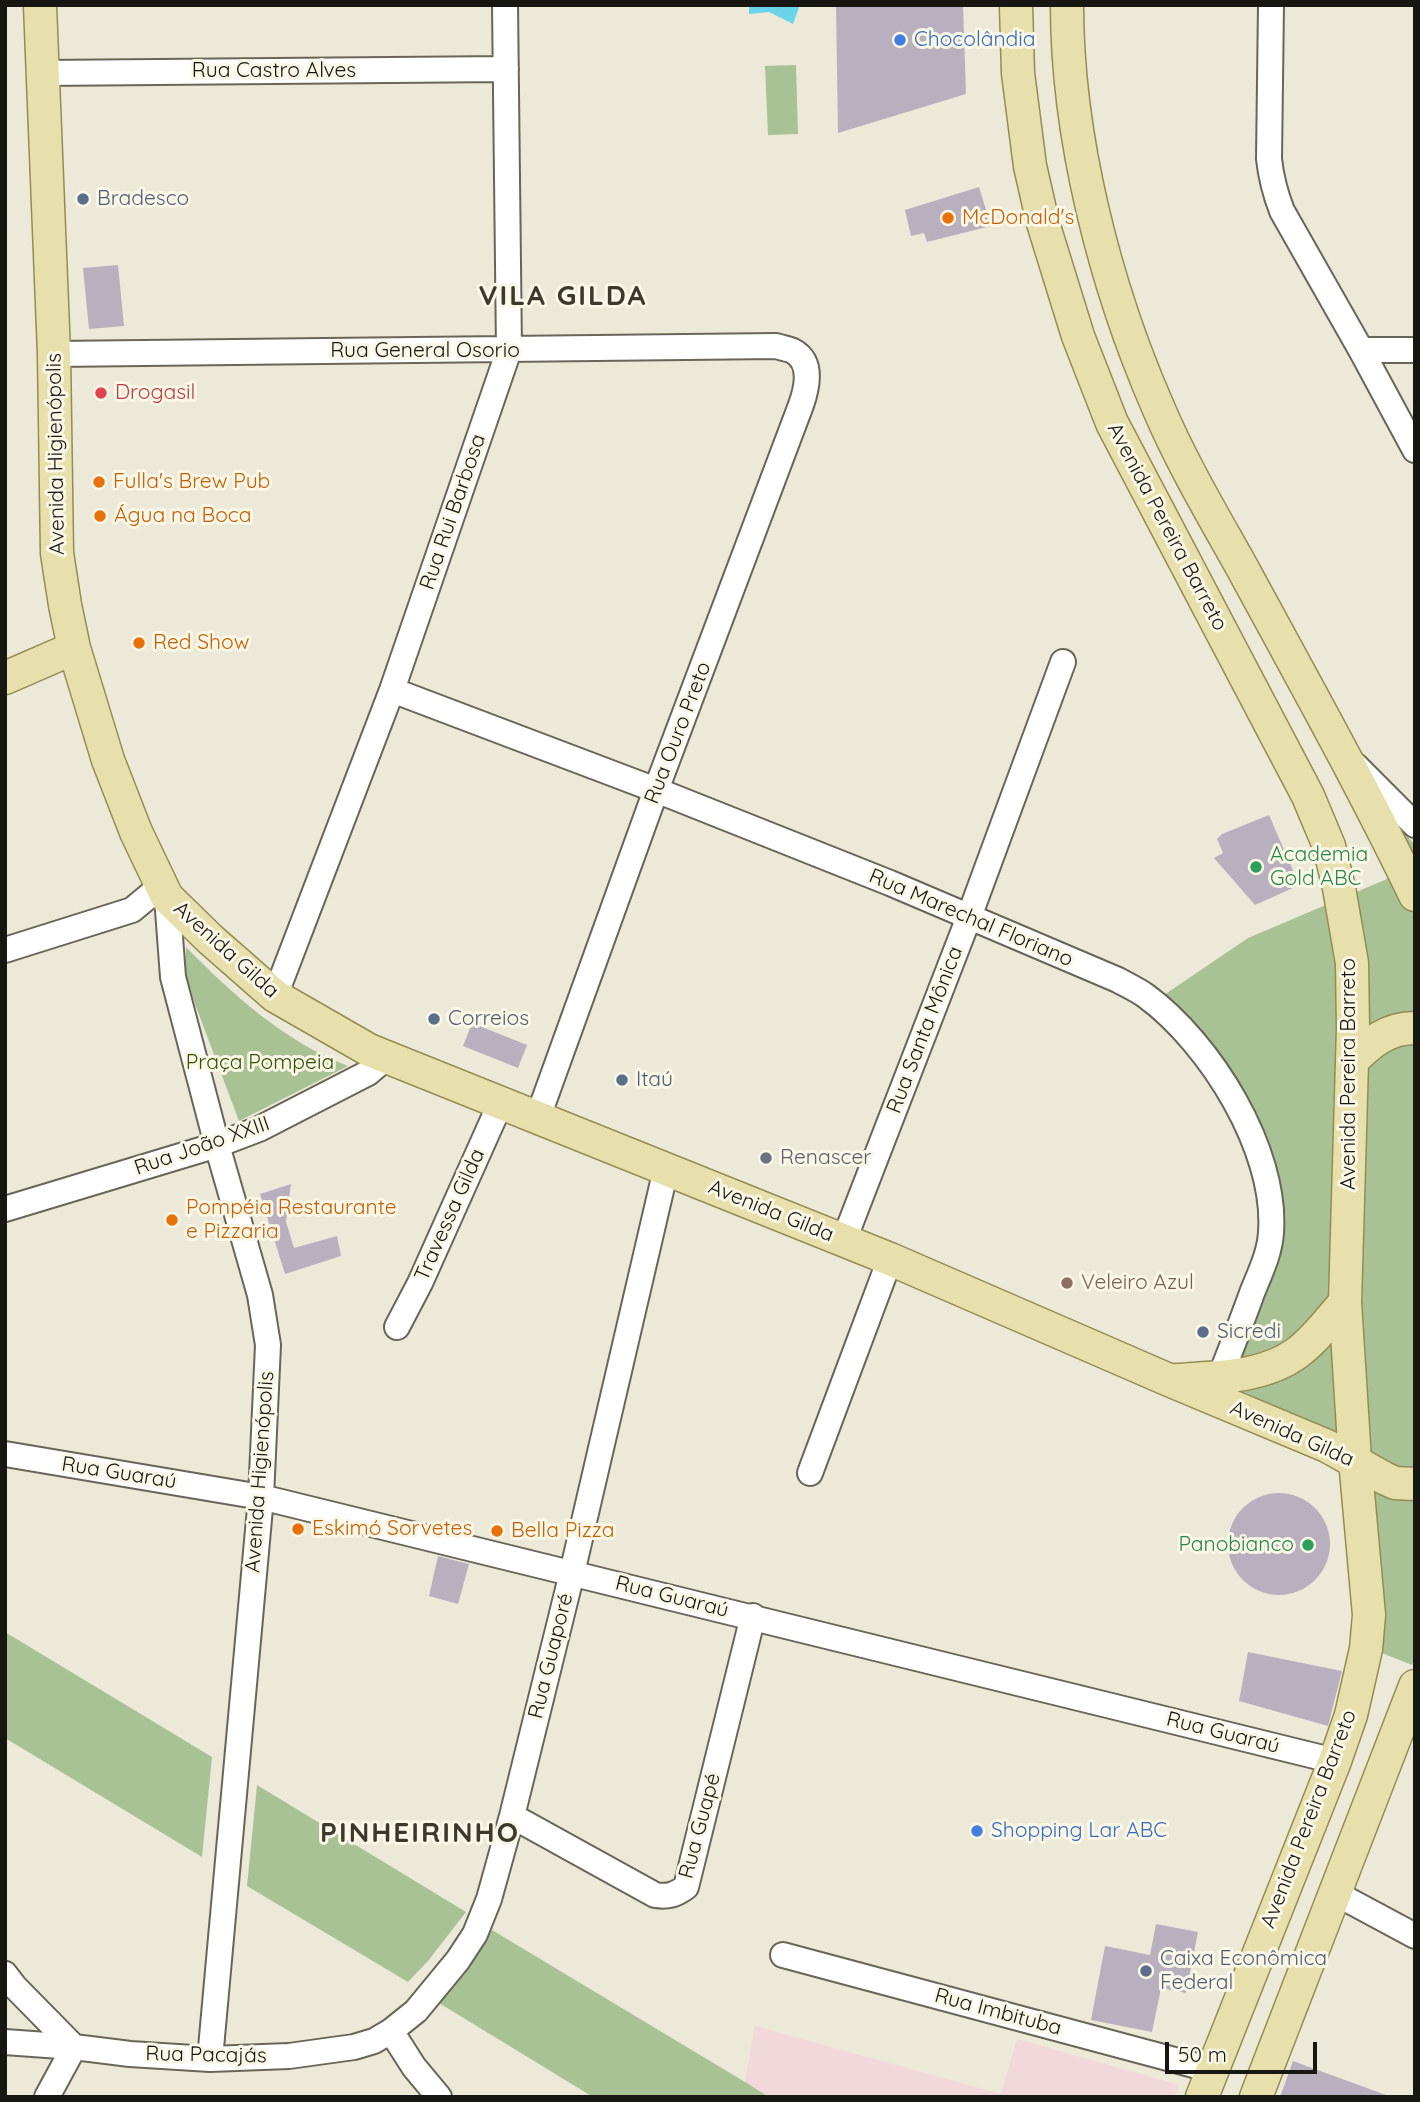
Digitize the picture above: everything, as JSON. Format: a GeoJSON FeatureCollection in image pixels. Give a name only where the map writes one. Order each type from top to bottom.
{"type":"FeatureCollection","features":[{"type":"Feature","properties":{"kind":"main road","name":"Avenida Higienópolis"},"geometry":{"type":"LineString","coordinates":[[40,5],[54,354],[57,553],[74,648],[108,760],[136,832],[164,891]]}},
{"type":"Feature","properties":{"kind":"main road","name":"Avenida Pereira Barreto"},"geometry":{"type":"LineString","coordinates":[[1016,5],[1018,74],[1030,166],[1043,223],[1078,336],[1112,423],[1308,796],[1329,846],[1352,963],[1345,1302],[1355,1460],[1369,1615],[1366,1649],[1353,1705],[1335,1761],[1207,2084]]}},
{"type":"Feature","properties":{"kind":"main road"},"geometry":{"type":"LineString","coordinates":[[1067,5],[1072,89],[1084,165],[1099,232],[1133,346],[1177,450],[1343,753],[1415,895]]}},
{"type":"Feature","properties":{"kind":"main road"},"geometry":{"type":"LineString","coordinates":[[5,678],[74,648]]}},
{"type":"Feature","properties":{"kind":"main road","name":"Avenida Gilda"},"geometry":{"type":"LineString","coordinates":[[164,891],[210,939],[275,996],[369,1049],[890,1259],[1315,1441],[1395,1483],[1415,1484]]}},
{"type":"Feature","properties":{"kind":"main road"},"geometry":{"type":"LineString","coordinates":[[1352,1061],[1371,1042],[1389,1032],[1415,1028]]}},
{"type":"Feature","properties":{"kind":"main road"},"geometry":{"type":"LineString","coordinates":[[1169,1380],[1252,1373],[1276,1365],[1297,1354],[1317,1336],[1345,1302]]}},
{"type":"Feature","properties":{"kind":"main road"},"geometry":{"type":"LineString","coordinates":[[1256,2097],[1415,1686]]}},
{"type":"Feature","properties":{"kind":"street","name":"Rua Rui Barbosa"},"geometry":{"type":"LineString","coordinates":[[275,996],[392,690],[509,350],[505,5]]}},
{"type":"Feature","properties":{"kind":"street"},"geometry":{"type":"LineString","coordinates":[[1271,5],[1271,178],[1282,211],[1415,450]]}},
{"type":"Feature","properties":{"kind":"street","name":"Rua Castro Alves"},"geometry":{"type":"LineString","coordinates":[[42,73],[506,69]]}},
{"type":"Feature","properties":{"kind":"street","name":"Rua General Osorio"},"geometry":{"type":"LineString","coordinates":[[54,354],[776,346],[796,352]]}},
{"type":"Feature","properties":{"kind":"street"},"geometry":{"type":"LineString","coordinates":[[1361,349],[1415,350]]}},
{"type":"Feature","properties":{"kind":"street","name":"Rua Ouro Preto"},"geometry":{"type":"LineString","coordinates":[[538,1117],[656,790],[801,405],[807,387],[806,368],[796,352]]}},
{"type":"Feature","properties":{"kind":"street","name":"Rua Santa Mônica"},"geometry":{"type":"LineString","coordinates":[[844,1240],[969,917],[1063,662]]}},
{"type":"Feature","properties":{"kind":"street","name":"Rua Marechal Floriano"},"geometry":{"type":"LineString","coordinates":[[392,690],[656,790],[890,883],[1118,980],[1145,995],[1178,1024],[1206,1056],[1243,1116],[1257,1147],[1264,1175],[1271,1233],[1265,1259],[1220,1377]]}},
{"type":"Feature","properties":{"kind":"street"},"geometry":{"type":"LineString","coordinates":[[1343,753],[1415,825]]}},
{"type":"Feature","properties":{"kind":"street"},"geometry":{"type":"LineString","coordinates":[[5,950],[132,910],[164,891]]}},
{"type":"Feature","properties":{"kind":"street","name":"Avenida Higienópolis"},"geometry":{"type":"LineString","coordinates":[[164,891],[173,977],[260,1295],[268,1345],[261,1497],[210,2059]]}},
{"type":"Feature","properties":{"kind":"street","name":"Rua João XXIII"},"geometry":{"type":"LineString","coordinates":[[5,1209],[217,1145],[259,1129],[368,1073],[388,1056]]}},
{"type":"Feature","properties":{"kind":"street","name":"Travessa Gilda"},"geometry":{"type":"LineString","coordinates":[[397,1327],[420,1283],[502,1102]]}},
{"type":"Feature","properties":{"kind":"street","name":"Rua Guaporé"},"geometry":{"type":"LineString","coordinates":[[391,2031],[416,2011],[458,1960],[475,1934],[489,1899],[572,1573],[666,1169]]}},
{"type":"Feature","properties":{"kind":"street"},"geometry":{"type":"LineString","coordinates":[[810,1473],[890,1259]]}},
{"type":"Feature","properties":{"kind":"street","name":"Rua Guaraú"},"geometry":{"type":"LineString","coordinates":[[5,1454],[261,1497],[1335,1761]]}},
{"type":"Feature","properties":{"kind":"street","name":"Rua Guapé"},"geometry":{"type":"LineString","coordinates":[[512,1816],[655,1895],[676,1894],[686,1887],[753,1616]]}},
{"type":"Feature","properties":{"kind":"street"},"geometry":{"type":"LineString","coordinates":[[1335,1893],[1415,1936]]}},
{"type":"Feature","properties":{"kind":"street","name":"Rua Imbituba"},"geometry":{"type":"LineString","coordinates":[[783,1955],[1207,2084]]}},
{"type":"Feature","properties":{"kind":"street"},"geometry":{"type":"LineString","coordinates":[[5,1974],[74,2047],[47,2097]]}},
{"type":"Feature","properties":{"kind":"street"},"geometry":{"type":"LineString","coordinates":[[391,2031],[414,2067],[439,2097]]}},
{"type":"Feature","properties":{"kind":"street","name":"Rua Pacajás"},"geometry":{"type":"LineString","coordinates":[[5,2042],[210,2059],[289,2056],[354,2047],[391,2031]]}},
{"type":"Feature","properties":{"kind":"shaded area"},"geometry":{"type":"Polygon","coordinates":[[[755,2026],[1001,2094],[1017,2039],[1179,2085],[1174,2097],[769,2097],[745,2082],[755,2026]]]}},
{"type":"Feature","properties":{"kind":"green space"},"geometry":{"type":"Polygon","coordinates":[[[796,65],[798,134],[768,135],[765,66],[796,65]]]}},
{"type":"Feature","properties":{"kind":"green space"},"geometry":{"type":"Polygon","coordinates":[[[1381,808],[1415,845],[1415,1659],[1412,1665],[1377,1651],[1365,1451],[1213,1387],[1229,1387],[1282,1245],[1283,1210],[1271,1156],[1251,1104],[1221,1057],[1164,995],[1248,938],[1387,879],[1381,808]]]}},
{"type":"Feature","properties":{"kind":"green space","name":"Praça Pompeia"},"geometry":{"type":"Polygon","coordinates":[[[186,947],[241,999],[281,1030],[348,1066],[239,1121],[185,972],[186,947]]]}},
{"type":"Feature","properties":{"kind":"green space"},"geometry":{"type":"Polygon","coordinates":[[[5,1632],[212,1757],[202,1857],[5,1738],[5,1632]]]}},
{"type":"Feature","properties":{"kind":"green space"},"geometry":{"type":"Polygon","coordinates":[[[257,1785],[466,1912],[408,1982],[247,1886],[257,1785]]]}},
{"type":"Feature","properties":{"kind":"green space"},"geometry":{"type":"Polygon","coordinates":[[[492,1930],[769,2097],[593,2097],[439,2003],[467,1971],[492,1930]]]}},
{"type":"Feature","properties":{"kind":"water"},"geometry":{"type":"Polygon","coordinates":[[[749,5],[800,5],[793,24],[769,12],[749,14],[749,5]]]}},
{"type":"Feature","properties":{"kind":"building","name":"Chocolândia"},"geometry":{"type":"Polygon","coordinates":[[[836,5],[963,5],[966,94],[838,133],[836,5]]]}},
{"type":"Feature","properties":{"kind":"building","name":"McDonald's"},"geometry":{"type":"Polygon","coordinates":[[[979,187],[991,226],[927,242],[924,233],[911,236],[905,210],[979,187]]]}},
{"type":"Feature","properties":{"kind":"building"},"geometry":{"type":"Polygon","coordinates":[[[118,265],[124,326],[89,329],[83,268],[118,265]]]}},
{"type":"Feature","properties":{"kind":"building","name":"Academia Gold ABC"},"geometry":{"type":"Polygon","coordinates":[[[1269,815],[1295,875],[1293,888],[1255,905],[1214,858],[1223,853],[1217,839],[1222,834],[1269,815]]]}},
{"type":"Feature","properties":{"kind":"building"},"geometry":{"type":"Polygon","coordinates":[[[472,1023],[527,1045],[518,1068],[463,1046],[472,1023]]]}},
{"type":"Feature","properties":{"kind":"building"},"geometry":{"type":"Polygon","coordinates":[[[291,1184],[286,1222],[294,1248],[337,1236],[341,1256],[285,1274],[260,1194],[291,1184]]]}},
{"type":"Feature","properties":{"kind":"building"},"geometry":{"type":"Polygon","coordinates":[[[1279,1493],[1299,1497],[1315,1508],[1326,1524],[1330,1544],[1326,1564],[1315,1580],[1299,1591],[1279,1595],[1259,1591],[1243,1580],[1232,1564],[1228,1544],[1232,1524],[1243,1508],[1259,1497],[1279,1493]]]}},
{"type":"Feature","properties":{"kind":"building"},"geometry":{"type":"Polygon","coordinates":[[[438,1556],[469,1564],[458,1604],[429,1596],[438,1556]]]}},
{"type":"Feature","properties":{"kind":"building"},"geometry":{"type":"Polygon","coordinates":[[[1248,1652],[1342,1671],[1328,1726],[1239,1701],[1248,1652]]]}},
{"type":"Feature","properties":{"kind":"building","name":"Caixa Econômica Federal"},"geometry":{"type":"Polygon","coordinates":[[[1156,1924],[1198,1932],[1186,1993],[1161,1988],[1152,2032],[1091,2020],[1105,1946],[1150,1955],[1156,1924]]]}},
{"type":"Feature","properties":{"kind":"building"},"geometry":{"type":"Polygon","coordinates":[[[1293,2061],[1386,2095],[1280,2097],[1293,2061]]]}},
{"type":"Feature","properties":{"kind":"place","name":"Chocolândia"},"geometry":{"type":"Point","coordinates":[900,40]}},
{"type":"Feature","properties":{"kind":"place","name":"Bradesco"},"geometry":{"type":"Point","coordinates":[83,199]}},
{"type":"Feature","properties":{"kind":"place","name":"McDonald's"},"geometry":{"type":"Point","coordinates":[948,218]}},
{"type":"Feature","properties":{"kind":"place","name":"Drogasil"},"geometry":{"type":"Point","coordinates":[101,393]}},
{"type":"Feature","properties":{"kind":"place","name":"Fulla's Brew Pub"},"geometry":{"type":"Point","coordinates":[99,482]}},
{"type":"Feature","properties":{"kind":"place","name":"Água na Boca"},"geometry":{"type":"Point","coordinates":[100,516]}},
{"type":"Feature","properties":{"kind":"place","name":"Red Show"},"geometry":{"type":"Point","coordinates":[139,643]}},
{"type":"Feature","properties":{"kind":"place","name":"Academia Gold ABC"},"geometry":{"type":"Point","coordinates":[1256,867]}},
{"type":"Feature","properties":{"kind":"place","name":"Correios"},"geometry":{"type":"Point","coordinates":[434,1019]}},
{"type":"Feature","properties":{"kind":"place","name":"Itaú"},"geometry":{"type":"Point","coordinates":[622,1080]}},
{"type":"Feature","properties":{"kind":"place","name":"Renascer"},"geometry":{"type":"Point","coordinates":[766,1158]}},
{"type":"Feature","properties":{"kind":"place","name":"Pompéia Restaurante e Pizzaria"},"geometry":{"type":"Point","coordinates":[172,1220]}},
{"type":"Feature","properties":{"kind":"place","name":"Veleiro Azul"},"geometry":{"type":"Point","coordinates":[1067,1283]}},
{"type":"Feature","properties":{"kind":"place","name":"Sicredi"},"geometry":{"type":"Point","coordinates":[1203,1332]}},
{"type":"Feature","properties":{"kind":"place","name":"Eskimó Sorvetes"},"geometry":{"type":"Point","coordinates":[298,1529]}},
{"type":"Feature","properties":{"kind":"place","name":"Bella Pizza"},"geometry":{"type":"Point","coordinates":[497,1531]}},
{"type":"Feature","properties":{"kind":"place","name":"Panobianco"},"geometry":{"type":"Point","coordinates":[1308,1545]}},
{"type":"Feature","properties":{"kind":"place","name":"Shopping Lar ABC"},"geometry":{"type":"Point","coordinates":[977,1831]}},
{"type":"Feature","properties":{"kind":"place","name":"Caixa Econômica Federal"},"geometry":{"type":"Point","coordinates":[1146,1971]}},
{"type":"Feature","properties":{"kind":"district","name":"VILA GILDA"},"geometry":{"type":"Point","coordinates":[563,297]}},
{"type":"Feature","properties":{"kind":"district","name":"PINHEIRINHO"},"geometry":{"type":"Point","coordinates":[420,1834]}}]}
